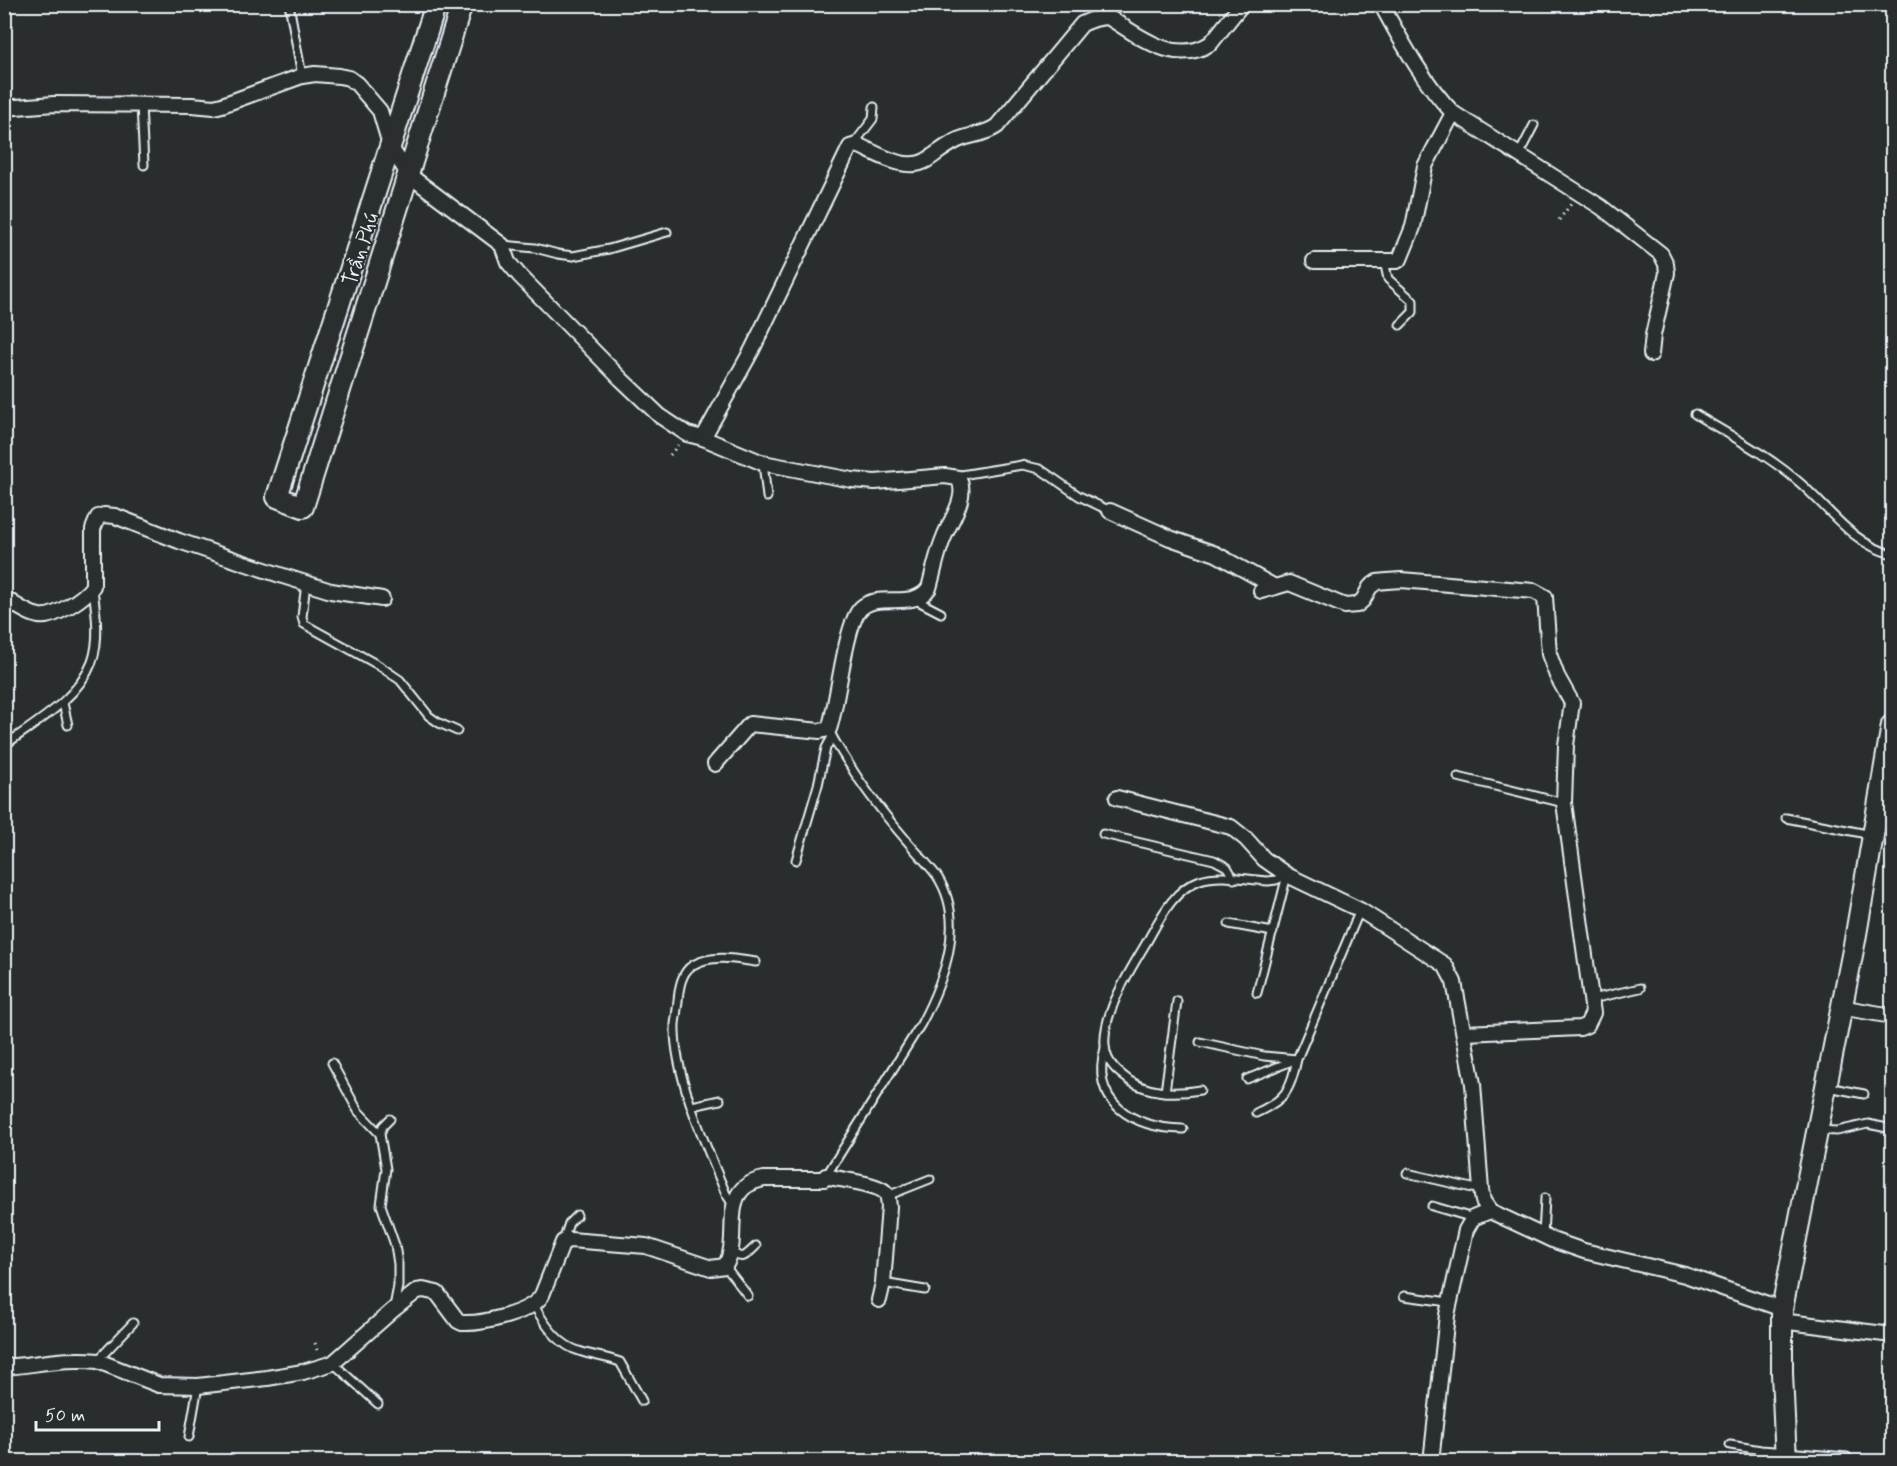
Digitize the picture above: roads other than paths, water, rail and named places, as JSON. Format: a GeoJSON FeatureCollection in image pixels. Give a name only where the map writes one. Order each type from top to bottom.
{"type":"FeatureCollection","features":[{"type":"Feature","properties":{"kind":"main road","name":"Trần Phú"},"geometry":{"type":"LineString","coordinates":[[436,4],[277,497],[303,507],[462,4]]}},
{"type":"Feature","properties":{"kind":"main road"},"geometry":{"type":"LineString","coordinates":[[1785,1457],[1782,1315],[1893,725]]}},
{"type":"Feature","properties":{"kind":"street"},"geometry":{"type":"LineString","coordinates":[[703,438],[752,350],[847,151],[853,146],[857,145],[903,164],[919,164],[952,142],[989,132],[997,126],[1082,24],[1098,17],[1108,17],[1166,50],[1187,51],[1211,43],[1242,4]]}},
{"type":"Feature","properties":{"kind":"street"},"geometry":{"type":"LineString","coordinates":[[1381,4],[1410,55],[1444,104],[1453,113],[1601,207],[1661,254],[1667,273],[1651,354]]}},
{"type":"Feature","properties":{"kind":"street"},"geometry":{"type":"LineString","coordinates":[[4,108],[54,104],[222,105],[302,76],[315,74],[349,78],[380,111],[391,148],[409,174],[502,245],[508,262],[621,380],[660,416],[687,434],[703,438],[763,463],[852,480],[875,482],[954,476],[961,482],[959,503],[944,537],[929,588],[914,599],[877,601],[859,610],[849,637],[831,733],[750,724],[715,764]]}},
{"type":"Feature","properties":{"kind":"street"},"geometry":{"type":"LineString","coordinates":[[1314,261],[1397,261],[1403,255],[1415,219],[1425,166],[1453,113]]}},
{"type":"Feature","properties":{"kind":"street"},"geometry":{"type":"LineString","coordinates":[[1110,511],[1170,538],[1216,554],[1275,587]]}},
{"type":"Feature","properties":{"kind":"street"},"geometry":{"type":"LineString","coordinates":[[4,598],[38,616],[45,617],[82,598],[93,586],[93,529],[98,517],[104,515],[115,516],[178,541],[331,591],[382,599]]}},
{"type":"Feature","properties":{"kind":"street"},"geometry":{"type":"LineString","coordinates":[[1261,591],[1289,583],[1345,606],[1357,605],[1363,600],[1370,587],[1377,582],[1401,580],[1534,591],[1545,597],[1549,654],[1557,676],[1572,703],[1566,745],[1564,803],[1593,1013],[1587,1025],[1580,1028],[1465,1033]]}},
{"type":"Feature","properties":{"kind":"street"},"geometry":{"type":"LineString","coordinates":[[1117,798],[1231,827],[1246,839],[1264,859],[1287,875],[1360,910],[1445,965],[1454,982],[1465,1033],[1476,1102],[1481,1190],[1483,1201],[1490,1211],[1543,1236],[1584,1251],[1685,1275],[1782,1315],[1893,1335]]}},
{"type":"Feature","properties":{"kind":"street"},"geometry":{"type":"LineString","coordinates":[[1840,1007],[1893,1016]]}},
{"type":"Feature","properties":{"kind":"street"},"geometry":{"type":"LineString","coordinates":[[4,1367],[42,1362],[98,1361],[159,1385],[198,1386],[303,1372],[333,1363],[412,1294],[423,1290],[437,1293],[462,1323],[497,1318],[534,1305],[542,1295],[563,1242],[582,1240],[646,1246],[711,1269],[725,1266],[731,1252],[734,1205],[740,1192],[755,1180],[824,1179],[826,1176],[876,1187],[884,1191],[887,1196],[889,1215],[883,1283],[879,1300]]}},
{"type":"Feature","properties":{"kind":"street"},"geometry":{"type":"LineString","coordinates":[[1431,1461],[1449,1302],[1466,1230],[1473,1218],[1490,1211]]}},
{"type":"Feature","properties":{"kind":"lane"},"geometry":{"type":"LineString","coordinates":[[290,4],[302,76]]}},
{"type":"Feature","properties":{"kind":"lane"},"geometry":{"type":"LineString","coordinates":[[141,104],[144,165]]}},
{"type":"Feature","properties":{"kind":"lane"},"geometry":{"type":"LineString","coordinates":[[853,146],[873,119],[874,107]]}},
{"type":"Feature","properties":{"kind":"lane"},"geometry":{"type":"LineString","coordinates":[[1518,155],[1534,125]]}},
{"type":"Feature","properties":{"kind":"lane"},"geometry":{"type":"LineString","coordinates":[[502,245],[535,248],[573,256],[609,249],[667,232]]}},
{"type":"Feature","properties":{"kind":"lane"},"geometry":{"type":"LineString","coordinates":[[1384,261],[1388,279],[1413,301],[1413,312],[1400,325]]}},
{"type":"Feature","properties":{"kind":"lane"},"geometry":{"type":"LineString","coordinates":[[1695,414],[1798,481],[1867,545],[1893,554]]}},
{"type":"Feature","properties":{"kind":"lane"},"geometry":{"type":"LineString","coordinates":[[763,463],[766,497]]}},
{"type":"Feature","properties":{"kind":"lane"},"geometry":{"type":"LineString","coordinates":[[954,476],[1022,465],[1040,469],[1079,496],[1110,511]]}},
{"type":"Feature","properties":{"kind":"lane"},"geometry":{"type":"LineString","coordinates":[[306,583],[302,617],[304,624],[400,680],[429,716],[457,731]]}},
{"type":"Feature","properties":{"kind":"lane"},"geometry":{"type":"LineString","coordinates":[[5,745],[63,703],[92,662],[97,620],[93,586]]}},
{"type":"Feature","properties":{"kind":"lane"},"geometry":{"type":"LineString","coordinates":[[914,599],[941,613]]}},
{"type":"Feature","properties":{"kind":"lane"},"geometry":{"type":"LineString","coordinates":[[63,703],[68,725]]}},
{"type":"Feature","properties":{"kind":"lane"},"geometry":{"type":"LineString","coordinates":[[796,860],[819,785],[831,733]]}},
{"type":"Feature","properties":{"kind":"lane"},"geometry":{"type":"LineString","coordinates":[[826,1176],[921,1024],[934,999],[948,953],[952,916],[937,876],[870,798],[831,733]]}},
{"type":"Feature","properties":{"kind":"lane"},"geometry":{"type":"LineString","coordinates":[[1458,777],[1564,803]]}},
{"type":"Feature","properties":{"kind":"lane"},"geometry":{"type":"LineString","coordinates":[[1786,818],[1874,835]]}},
{"type":"Feature","properties":{"kind":"lane"},"geometry":{"type":"LineString","coordinates":[[1103,834],[1214,860],[1227,867],[1234,879]]}},
{"type":"Feature","properties":{"kind":"lane"},"geometry":{"type":"LineString","coordinates":[[1182,1129],[1161,1128],[1134,1120],[1113,1103],[1101,1077],[1105,1032],[1112,1007],[1168,905],[1179,894],[1197,881],[1213,877],[1268,881],[1287,875]]}},
{"type":"Feature","properties":{"kind":"lane"},"geometry":{"type":"LineString","coordinates":[[1257,993],[1287,875]]}},
{"type":"Feature","properties":{"kind":"lane"},"geometry":{"type":"LineString","coordinates":[[1256,1113],[1276,1104],[1292,1084],[1297,1059],[1360,910]]}},
{"type":"Feature","properties":{"kind":"lane"},"geometry":{"type":"LineString","coordinates":[[1229,924],[1273,932]]}},
{"type":"Feature","properties":{"kind":"lane"},"geometry":{"type":"LineString","coordinates":[[734,1205],[722,1185],[692,1107],[678,1055],[676,1031],[680,987],[685,972],[693,965],[710,959],[724,958],[756,962]]}},
{"type":"Feature","properties":{"kind":"lane"},"geometry":{"type":"LineString","coordinates":[[1592,999],[1640,988]]}},
{"type":"Feature","properties":{"kind":"lane"},"geometry":{"type":"LineString","coordinates":[[1165,1092],[1177,1001]]}},
{"type":"Feature","properties":{"kind":"lane"},"geometry":{"type":"LineString","coordinates":[[1200,1042],[1264,1056],[1297,1059]]}},
{"type":"Feature","properties":{"kind":"lane"},"geometry":{"type":"LineString","coordinates":[[1105,1047],[1113,1066],[1141,1088],[1183,1093],[1200,1090]]}},
{"type":"Feature","properties":{"kind":"lane"},"geometry":{"type":"LineString","coordinates":[[1247,1079],[1297,1059]]}},
{"type":"Feature","properties":{"kind":"lane"},"geometry":{"type":"LineString","coordinates":[[332,1063],[358,1111],[380,1134]]}},
{"type":"Feature","properties":{"kind":"lane"},"geometry":{"type":"LineString","coordinates":[[1826,1087],[1864,1094]]}},
{"type":"Feature","properties":{"kind":"lane"},"geometry":{"type":"LineString","coordinates":[[692,1107],[720,1100]]}},
{"type":"Feature","properties":{"kind":"lane"},"geometry":{"type":"LineString","coordinates":[[390,1119],[383,1126],[380,1134],[386,1169],[381,1205],[395,1245],[398,1264],[398,1286],[393,1310]]}},
{"type":"Feature","properties":{"kind":"lane"},"geometry":{"type":"LineString","coordinates":[[1818,1130],[1837,1131],[1868,1124],[1893,1129]]}},
{"type":"Feature","properties":{"kind":"lane"},"geometry":{"type":"LineString","coordinates":[[1407,1173],[1481,1190]]}},
{"type":"Feature","properties":{"kind":"lane"},"geometry":{"type":"LineString","coordinates":[[887,1196],[930,1179]]}},
{"type":"Feature","properties":{"kind":"lane"},"geometry":{"type":"LineString","coordinates":[[1543,1236],[1545,1198]]}},
{"type":"Feature","properties":{"kind":"lane"},"geometry":{"type":"LineString","coordinates":[[1432,1206],[1473,1218]]}},
{"type":"Feature","properties":{"kind":"lane"},"geometry":{"type":"LineString","coordinates":[[563,1242],[569,1223],[577,1215]]}},
{"type":"Feature","properties":{"kind":"lane"},"geometry":{"type":"LineString","coordinates":[[731,1252],[738,1257],[743,1257],[756,1246]]}},
{"type":"Feature","properties":{"kind":"lane"},"geometry":{"type":"LineString","coordinates":[[725,1266],[748,1296]]}},
{"type":"Feature","properties":{"kind":"lane"},"geometry":{"type":"LineString","coordinates":[[883,1283],[925,1290]]}},
{"type":"Feature","properties":{"kind":"lane"},"geometry":{"type":"LineString","coordinates":[[1404,1296],[1449,1302]]}},
{"type":"Feature","properties":{"kind":"lane"},"geometry":{"type":"LineString","coordinates":[[534,1305],[541,1318],[564,1344],[577,1351],[620,1362],[642,1401]]}},
{"type":"Feature","properties":{"kind":"lane"},"geometry":{"type":"LineString","coordinates":[[98,1361],[133,1323]]}},
{"type":"Feature","properties":{"kind":"lane"},"geometry":{"type":"LineString","coordinates":[[333,1363],[378,1404]]}},
{"type":"Feature","properties":{"kind":"lane"},"geometry":{"type":"LineString","coordinates":[[189,1437],[198,1386]]}},
{"type":"Feature","properties":{"kind":"lane"},"geometry":{"type":"LineString","coordinates":[[1730,1445],[1785,1457],[1847,1456]]}}]}
